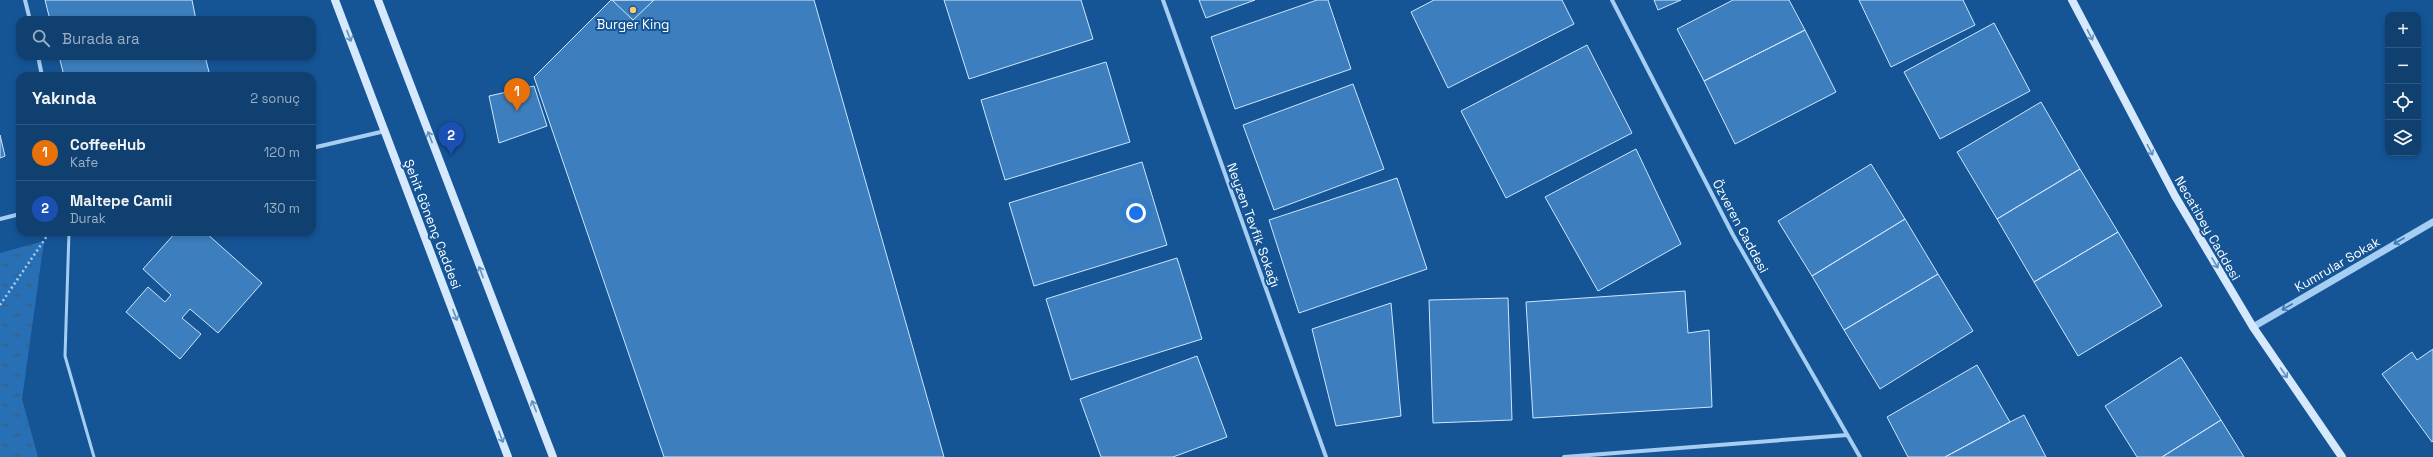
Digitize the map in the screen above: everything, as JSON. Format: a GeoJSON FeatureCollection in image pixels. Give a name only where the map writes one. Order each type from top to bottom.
{"type":"FeatureCollection","features":[{"type":"Feature","properties":{"kind":"main road","name":"Şehit Gönenç Caddesi"},"geometry":{"type":"LineString","coordinates":[[335,0],[508,457]]}},
{"type":"Feature","properties":{"kind":"main road"},"geometry":{"type":"LineString","coordinates":[[378,0],[490,297],[549,442],[553,457]]}},
{"type":"Feature","properties":{"kind":"main road","name":"Necatibey Caddesi"},"geometry":{"type":"LineString","coordinates":[[2072,0],[2175,196],[2253,327],[2342,457]]}},
{"type":"Feature","properties":{"kind":"main road"},"geometry":{"type":"LineString","coordinates":[[549,442],[559,457]]}},
{"type":"Feature","properties":{"kind":"street"},"geometry":{"type":"LineString","coordinates":[[25,0],[29,16]]}},
{"type":"Feature","properties":{"kind":"street","name":"Neyzen Tevfik Sokağı"},"geometry":{"type":"LineString","coordinates":[[1163,0],[1326,457]]}},
{"type":"Feature","properties":{"kind":"street","name":"Özveren Caddesi"},"geometry":{"type":"LineString","coordinates":[[1612,0],[1733,236],[1860,457]]}},
{"type":"Feature","properties":{"kind":"street"},"geometry":{"type":"LineString","coordinates":[[39,60],[41,72]]}},
{"type":"Feature","properties":{"kind":"street"},"geometry":{"type":"LineString","coordinates":[[316,147],[385,131]]}},
{"type":"Feature","properties":{"kind":"street"},"geometry":{"type":"LineString","coordinates":[[0,219],[16,215]]}},
{"type":"Feature","properties":{"kind":"street","name":"Kumrular Sokak"},"geometry":{"type":"LineString","coordinates":[[2253,327],[2433,222]]}},
{"type":"Feature","properties":{"kind":"street"},"geometry":{"type":"LineString","coordinates":[[1564,457],[1847,435]]}},
{"type":"Feature","properties":{"kind":"lane"},"geometry":{"type":"LineString","coordinates":[[69,236],[65,356],[94,457]]}},
{"type":"Feature","properties":{"kind":"path"},"geometry":{"type":"LineString","coordinates":[[0,305],[47,236]]}},
{"type":"Feature","properties":{"kind":"green space"},"geometry":{"type":"Polygon","coordinates":[[[44,241],[22,399],[38,457],[0,457],[0,253],[44,241]]]}},
{"type":"Feature","properties":{"kind":"building"},"geometry":{"type":"Polygon","coordinates":[[[45,0],[192,0],[195,16],[49,16],[45,0]]]}},
{"type":"Feature","properties":{"kind":"building"},"geometry":{"type":"Polygon","coordinates":[[[611,0],[814,0],[944,457],[664,457],[534,77],[611,0]]]}},
{"type":"Feature","properties":{"kind":"building","name":"Burger King"},"geometry":{"type":"Polygon","coordinates":[[[612,0],[654,0],[633,20],[612,0]]]}},
{"type":"Feature","properties":{"kind":"building"},"geometry":{"type":"Polygon","coordinates":[[[944,0],[1081,0],[1093,39],[969,79],[944,0]]]}},
{"type":"Feature","properties":{"kind":"building"},"geometry":{"type":"Polygon","coordinates":[[[1199,0],[1255,0],[1206,18],[1199,0]]]}},
{"type":"Feature","properties":{"kind":"building"},"geometry":{"type":"Polygon","coordinates":[[[1317,0],[1328,0],[1351,69],[1235,109],[1211,37],[1317,0]]]}},
{"type":"Feature","properties":{"kind":"building"},"geometry":{"type":"Polygon","coordinates":[[[1434,0],[1562,0],[1574,24],[1448,88],[1411,12],[1434,0]]]}},
{"type":"Feature","properties":{"kind":"building"},"geometry":{"type":"Polygon","coordinates":[[[1654,0],[1681,0],[1658,10],[1654,0]]]}},
{"type":"Feature","properties":{"kind":"building"},"geometry":{"type":"Polygon","coordinates":[[[1733,0],[1789,0],[1805,30],[1704,81],[1677,29],[1733,0]]]}},
{"type":"Feature","properties":{"kind":"building"},"geometry":{"type":"Polygon","coordinates":[[[1859,0],[1963,0],[1975,25],[1891,67],[1859,0]]]}},
{"type":"Feature","properties":{"kind":"building"},"geometry":{"type":"Polygon","coordinates":[[[1994,23],[2030,91],[1940,139],[1904,72],[1994,23]]]}},
{"type":"Feature","properties":{"kind":"building"},"geometry":{"type":"Polygon","coordinates":[[[1805,30],[1836,92],[1735,144],[1704,81],[1805,30]]]}},
{"type":"Feature","properties":{"kind":"building"},"geometry":{"type":"Polygon","coordinates":[[[1587,45],[1632,133],[1506,198],[1461,111],[1587,45]]]}},
{"type":"Feature","properties":{"kind":"building"},"geometry":{"type":"Polygon","coordinates":[[[60,60],[206,60],[209,72],[63,72],[60,60]]]}},
{"type":"Feature","properties":{"kind":"building"},"geometry":{"type":"Polygon","coordinates":[[[1106,62],[1130,142],[1005,180],[981,100],[1106,62]]]}},
{"type":"Feature","properties":{"kind":"building"},"geometry":{"type":"Polygon","coordinates":[[[1353,84],[1384,169],[1274,210],[1243,125],[1353,84]]]}},
{"type":"Feature","properties":{"kind":"building"},"geometry":{"type":"Polygon","coordinates":[[[534,86],[547,126],[499,143],[489,96],[534,86]]]}},
{"type":"Feature","properties":{"kind":"building"},"geometry":{"type":"Polygon","coordinates":[[[2041,102],[2080,169],[1997,219],[1957,152],[2041,102]]]}},
{"type":"Feature","properties":{"kind":"building"},"geometry":{"type":"Polygon","coordinates":[[[0,135],[5,156],[0,158],[0,135]]]}},
{"type":"Feature","properties":{"kind":"building"},"geometry":{"type":"Polygon","coordinates":[[[1636,149],[1681,244],[1598,291],[1545,197],[1636,149]]]}},
{"type":"Feature","properties":{"kind":"building"},"geometry":{"type":"Polygon","coordinates":[[[1142,162],[1167,245],[1034,286],[1009,203],[1142,162]]]}},
{"type":"Feature","properties":{"kind":"building"},"geometry":{"type":"Polygon","coordinates":[[[1871,164],[1905,219],[1812,276],[1778,221],[1871,164]]]}},
{"type":"Feature","properties":{"kind":"building"},"geometry":{"type":"Polygon","coordinates":[[[2080,169],[2118,232],[2034,282],[1997,219],[2080,169]]]}},
{"type":"Feature","properties":{"kind":"building"},"geometry":{"type":"Polygon","coordinates":[[[1397,178],[1427,269],[1299,313],[1269,220],[1397,178]]]}},
{"type":"Feature","properties":{"kind":"building"},"geometry":{"type":"Polygon","coordinates":[[[1905,219],[1938,274],[1844,330],[1812,276],[1905,219]]]}},
{"type":"Feature","properties":{"kind":"building"},"geometry":{"type":"Polygon","coordinates":[[[2118,232],[2162,306],[2078,356],[2034,282],[2118,232]]]}},
{"type":"Feature","properties":{"kind":"building"},"geometry":{"type":"Polygon","coordinates":[[[172,236],[209,236],[262,283],[218,333],[190,309],[182,318],[201,334],[180,359],[126,312],[148,287],[165,302],[171,295],[143,269],[172,236]]]}},
{"type":"Feature","properties":{"kind":"building"},"geometry":{"type":"Polygon","coordinates":[[[1177,258],[1202,339],[1071,380],[1046,299],[1177,258]]]}},
{"type":"Feature","properties":{"kind":"building"},"geometry":{"type":"Polygon","coordinates":[[[1938,274],[1973,331],[1880,389],[1844,330],[1938,274]]]}},
{"type":"Feature","properties":{"kind":"building"},"geometry":{"type":"Polygon","coordinates":[[[1685,291],[1688,333],[1709,330],[1712,407],[1533,418],[1526,302],[1685,291]]]}},
{"type":"Feature","properties":{"kind":"building"},"geometry":{"type":"Polygon","coordinates":[[[1508,298],[1512,420],[1433,423],[1429,300],[1508,298]]]}},
{"type":"Feature","properties":{"kind":"building"},"geometry":{"type":"Polygon","coordinates":[[[1391,303],[1401,416],[1336,426],[1312,329],[1391,303]]]}},
{"type":"Feature","properties":{"kind":"building"},"geometry":{"type":"Polygon","coordinates":[[[2433,349],[2432,442],[2382,374],[2412,352],[2417,360],[2433,349]]]}},
{"type":"Feature","properties":{"kind":"building"},"geometry":{"type":"Polygon","coordinates":[[[1197,356],[1227,437],[1173,457],[1101,457],[1080,399],[1197,356]]]}},
{"type":"Feature","properties":{"kind":"building"},"geometry":{"type":"Polygon","coordinates":[[[2181,357],[2221,420],[2162,457],[2137,457],[2105,406],[2181,357]]]}},
{"type":"Feature","properties":{"kind":"building"},"geometry":{"type":"Polygon","coordinates":[[[1977,365],[2010,422],[1945,457],[1908,457],[1887,417],[1977,365]]]}},
{"type":"Feature","properties":{"kind":"building"},"geometry":{"type":"Polygon","coordinates":[[[2024,415],[2046,457],[1945,457],[2010,422],[2024,415]]]}},
{"type":"Feature","properties":{"kind":"building"},"geometry":{"type":"Polygon","coordinates":[[[2221,420],[2244,457],[2162,457],[2221,420]]]}},
{"type":"Feature","properties":{"kind":"place","name":"Burger King"},"geometry":{"type":"Point","coordinates":[633,10]}},
{"type":"Feature","properties":{"kind":"place","name":"CoffeeHub"},"geometry":{"type":"Point","coordinates":[517,111]}},
{"type":"Feature","properties":{"kind":"place","name":"Maltepe Camii"},"geometry":{"type":"Point","coordinates":[451,155]}}]}
